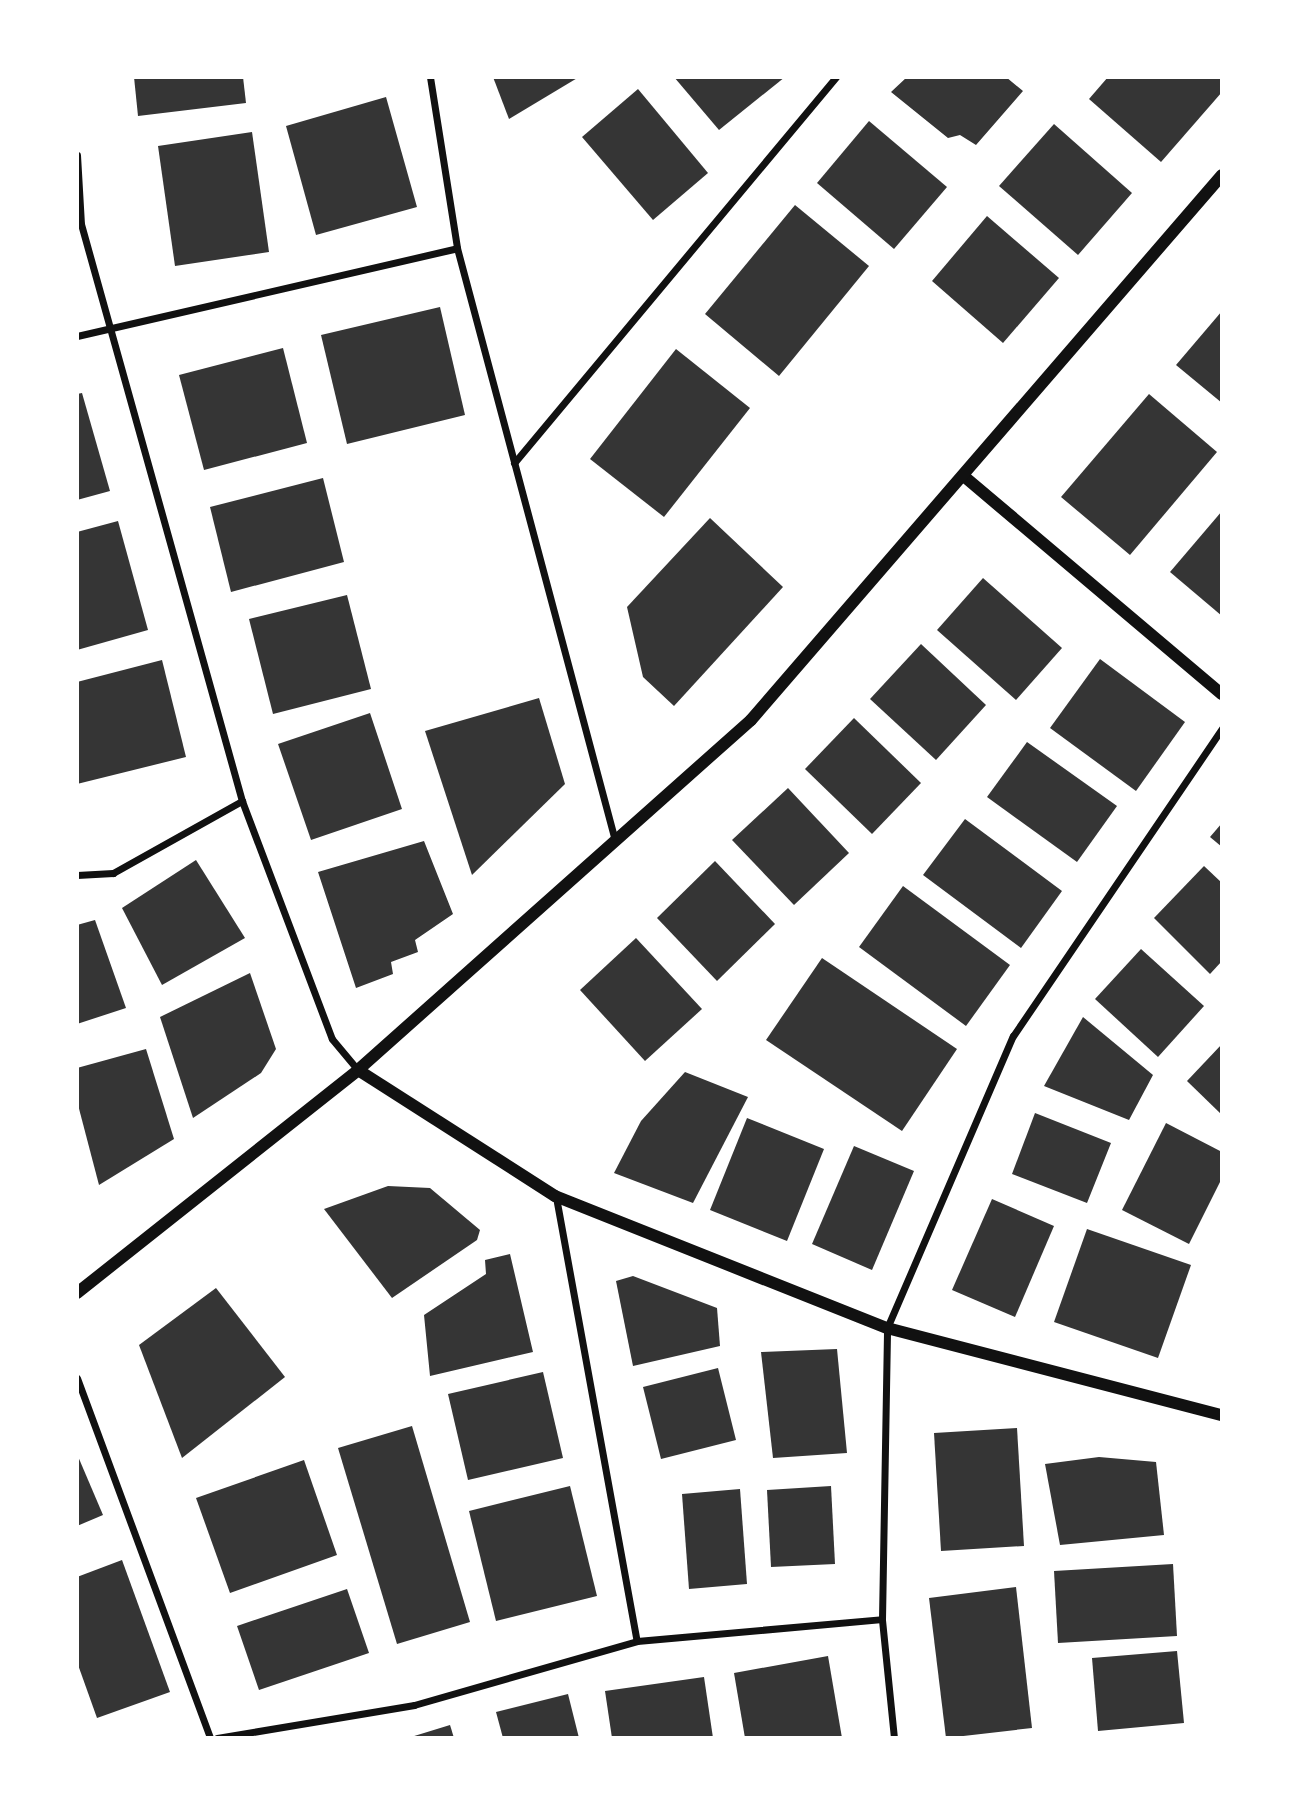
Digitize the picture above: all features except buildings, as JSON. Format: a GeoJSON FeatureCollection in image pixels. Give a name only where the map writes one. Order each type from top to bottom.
{"type":"FeatureCollection","features":[{"type":"Feature","properties":{"kind":"street"},"geometry":{"type":"LineString","coordinates":[[430,77],[457,248],[614,837]]}},
{"type":"Feature","properties":{"kind":"street"},"geometry":{"type":"LineString","coordinates":[[514,463],[836,77]]}},
{"type":"Feature","properties":{"kind":"street"},"geometry":{"type":"LineString","coordinates":[[77,155],[81,224],[242,801],[332,1039],[358,1070],[555,1196],[887,1328],[1222,1415]]}},
{"type":"Feature","properties":{"kind":"street"},"geometry":{"type":"LineString","coordinates":[[77,1293],[358,1070],[614,837],[751,720],[966,478],[1222,175]]}},
{"type":"Feature","properties":{"kind":"street"},"geometry":{"type":"LineString","coordinates":[[77,336],[111,331],[457,248]]}},
{"type":"Feature","properties":{"kind":"street"},"geometry":{"type":"LineString","coordinates":[[966,478],[1222,694]]}},
{"type":"Feature","properties":{"kind":"street"},"geometry":{"type":"LineString","coordinates":[[894,1738],[882,1619],[887,1328],[1013,1036],[1222,728]]}},
{"type":"Feature","properties":{"kind":"street"},"geometry":{"type":"LineString","coordinates":[[77,875],[113,873],[242,801]]}},
{"type":"Feature","properties":{"kind":"street"},"geometry":{"type":"LineString","coordinates":[[555,1196],[637,1641]]}},
{"type":"Feature","properties":{"kind":"street"},"geometry":{"type":"LineString","coordinates":[[77,1378],[210,1738]]}},
{"type":"Feature","properties":{"kind":"street"},"geometry":{"type":"LineString","coordinates":[[217,1738],[414,1704],[637,1641],[882,1619]]}}]}
